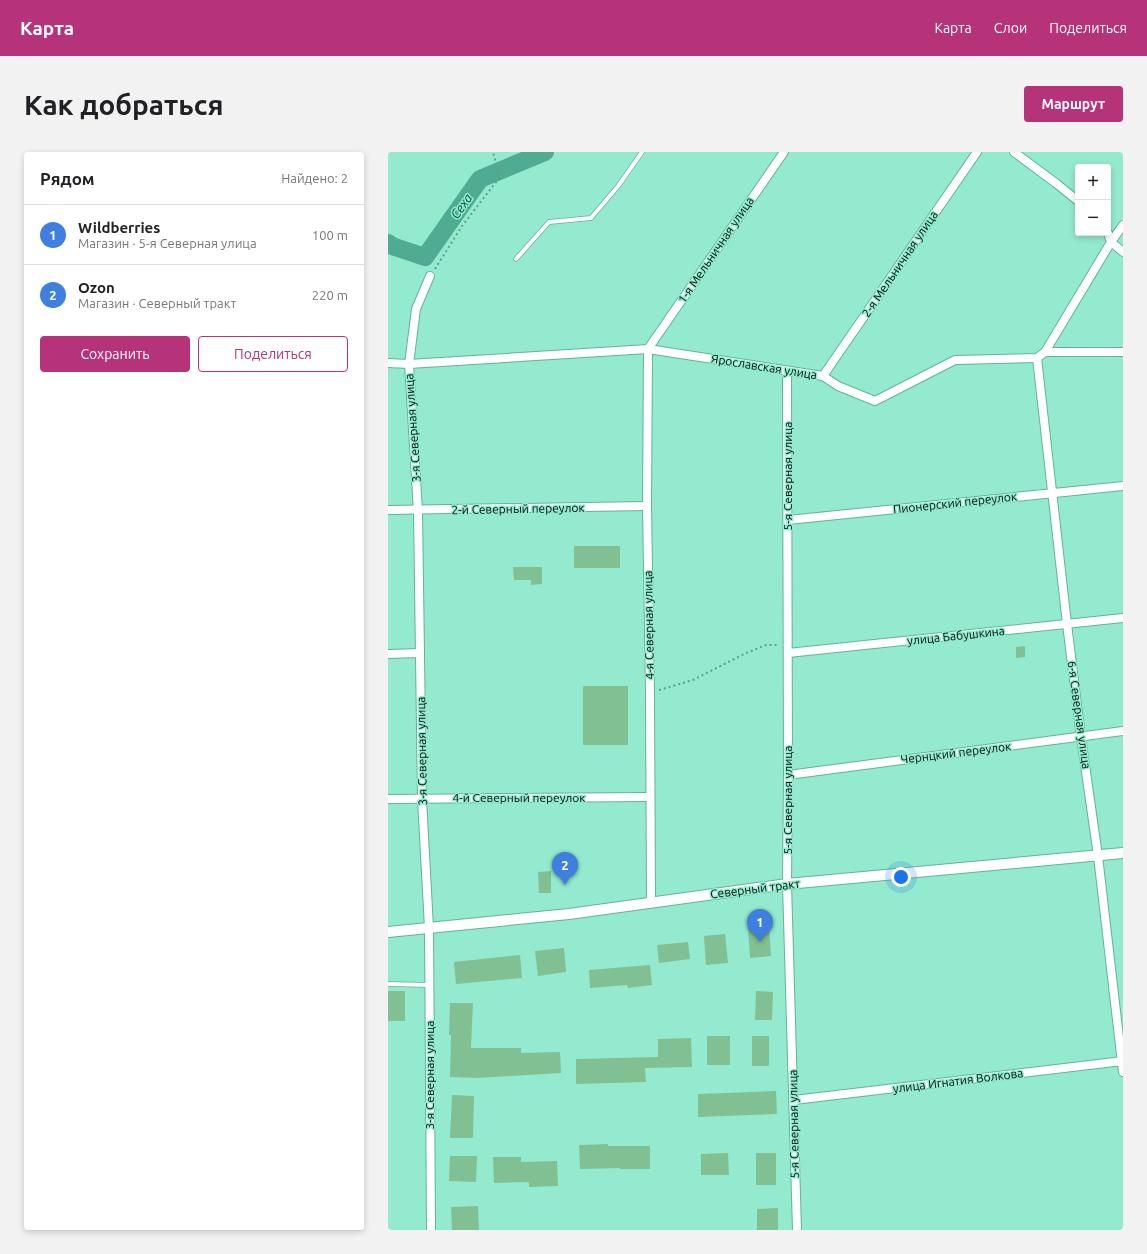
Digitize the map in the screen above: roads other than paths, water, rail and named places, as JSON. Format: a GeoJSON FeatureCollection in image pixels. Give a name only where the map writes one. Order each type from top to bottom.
{"type":"FeatureCollection","features":[{"type":"Feature","properties":{"kind":"street","name":"1-я Мельничная улица"},"geometry":{"type":"LineString","coordinates":[[648,349],[784,152]]}},
{"type":"Feature","properties":{"kind":"street","name":"2-я Мельничная улица"},"geometry":{"type":"LineString","coordinates":[[823,376],[977,152]]}},
{"type":"Feature","properties":{"kind":"street"},"geometry":{"type":"LineString","coordinates":[[1014,152],[1077,200]]}},
{"type":"Feature","properties":{"kind":"street"},"geometry":{"type":"LineString","coordinates":[[1037,358],[1045,352],[1111,242],[1123,225]]}},
{"type":"Feature","properties":{"kind":"street"},"geometry":{"type":"LineString","coordinates":[[1109,236],[1111,242],[1123,252]]}},
{"type":"Feature","properties":{"kind":"street","name":"3-я Северная улица"},"geometry":{"type":"LineString","coordinates":[[430,276],[416,309],[409,364],[418,511],[422,799],[429,928],[431,1230]]}},
{"type":"Feature","properties":{"kind":"street","name":"Ярославская улица"},"geometry":{"type":"LineString","coordinates":[[388,364],[409,364],[648,349],[823,376],[838,386],[875,401],[955,360],[1037,358]]}},
{"type":"Feature","properties":{"kind":"street","name":"4-я Северная улица"},"geometry":{"type":"LineString","coordinates":[[648,349],[647,506],[651,902]]}},
{"type":"Feature","properties":{"kind":"street"},"geometry":{"type":"LineString","coordinates":[[1045,352],[1123,352]]}},
{"type":"Feature","properties":{"kind":"street","name":"6-я Северная улица"},"geometry":{"type":"LineString","coordinates":[[1037,358],[1067,624],[1098,856],[1123,1072]]}},
{"type":"Feature","properties":{"kind":"street","name":"5-я Северная улица"},"geometry":{"type":"LineString","coordinates":[[787,370],[787,884],[797,1230]]}},
{"type":"Feature","properties":{"kind":"street","name":"Пионерский переулок"},"geometry":{"type":"LineString","coordinates":[[788,520],[1123,486]]}},
{"type":"Feature","properties":{"kind":"street","name":"2-й Северный переулок"},"geometry":{"type":"LineString","coordinates":[[388,510],[418,511],[647,506]]}},
{"type":"Feature","properties":{"kind":"street","name":"улица Бабушкина"},"geometry":{"type":"LineString","coordinates":[[788,654],[1123,618]]}},
{"type":"Feature","properties":{"kind":"street"},"geometry":{"type":"LineString","coordinates":[[388,654],[420,653]]}},
{"type":"Feature","properties":{"kind":"street","name":"Чернцкий переулок"},"geometry":{"type":"LineString","coordinates":[[788,775],[1123,731]]}},
{"type":"Feature","properties":{"kind":"street","name":"4-й Северный переулок"},"geometry":{"type":"LineString","coordinates":[[388,799],[650,797]]}},
{"type":"Feature","properties":{"kind":"street","name":"Северный тракт"},"geometry":{"type":"LineString","coordinates":[[388,932],[569,914],[787,884],[1123,853]]}},
{"type":"Feature","properties":{"kind":"street","name":"улица Игнатия Волкова"},"geometry":{"type":"LineString","coordinates":[[794,1100],[1122,1061]]}},
{"type":"Feature","properties":{"kind":"lane"},"geometry":{"type":"LineString","coordinates":[[516,260],[549,222],[592,218],[619,185],[642,152]]}},
{"type":"Feature","properties":{"kind":"lane"},"geometry":{"type":"LineString","coordinates":[[388,984],[429,985]]}},
{"type":"Feature","properties":{"kind":"waterway","name":"Сеха"},"geometry":{"type":"LineString","coordinates":[[388,243],[392,246],[425,257],[480,179],[545,152]]}},
{"type":"Feature","properties":{"kind":"place","name":"Ozon"},"geometry":{"type":"Point","coordinates":[565,885]}},
{"type":"Feature","properties":{"kind":"place","name":"Wildberries"},"geometry":{"type":"Point","coordinates":[760,942]}}]}
